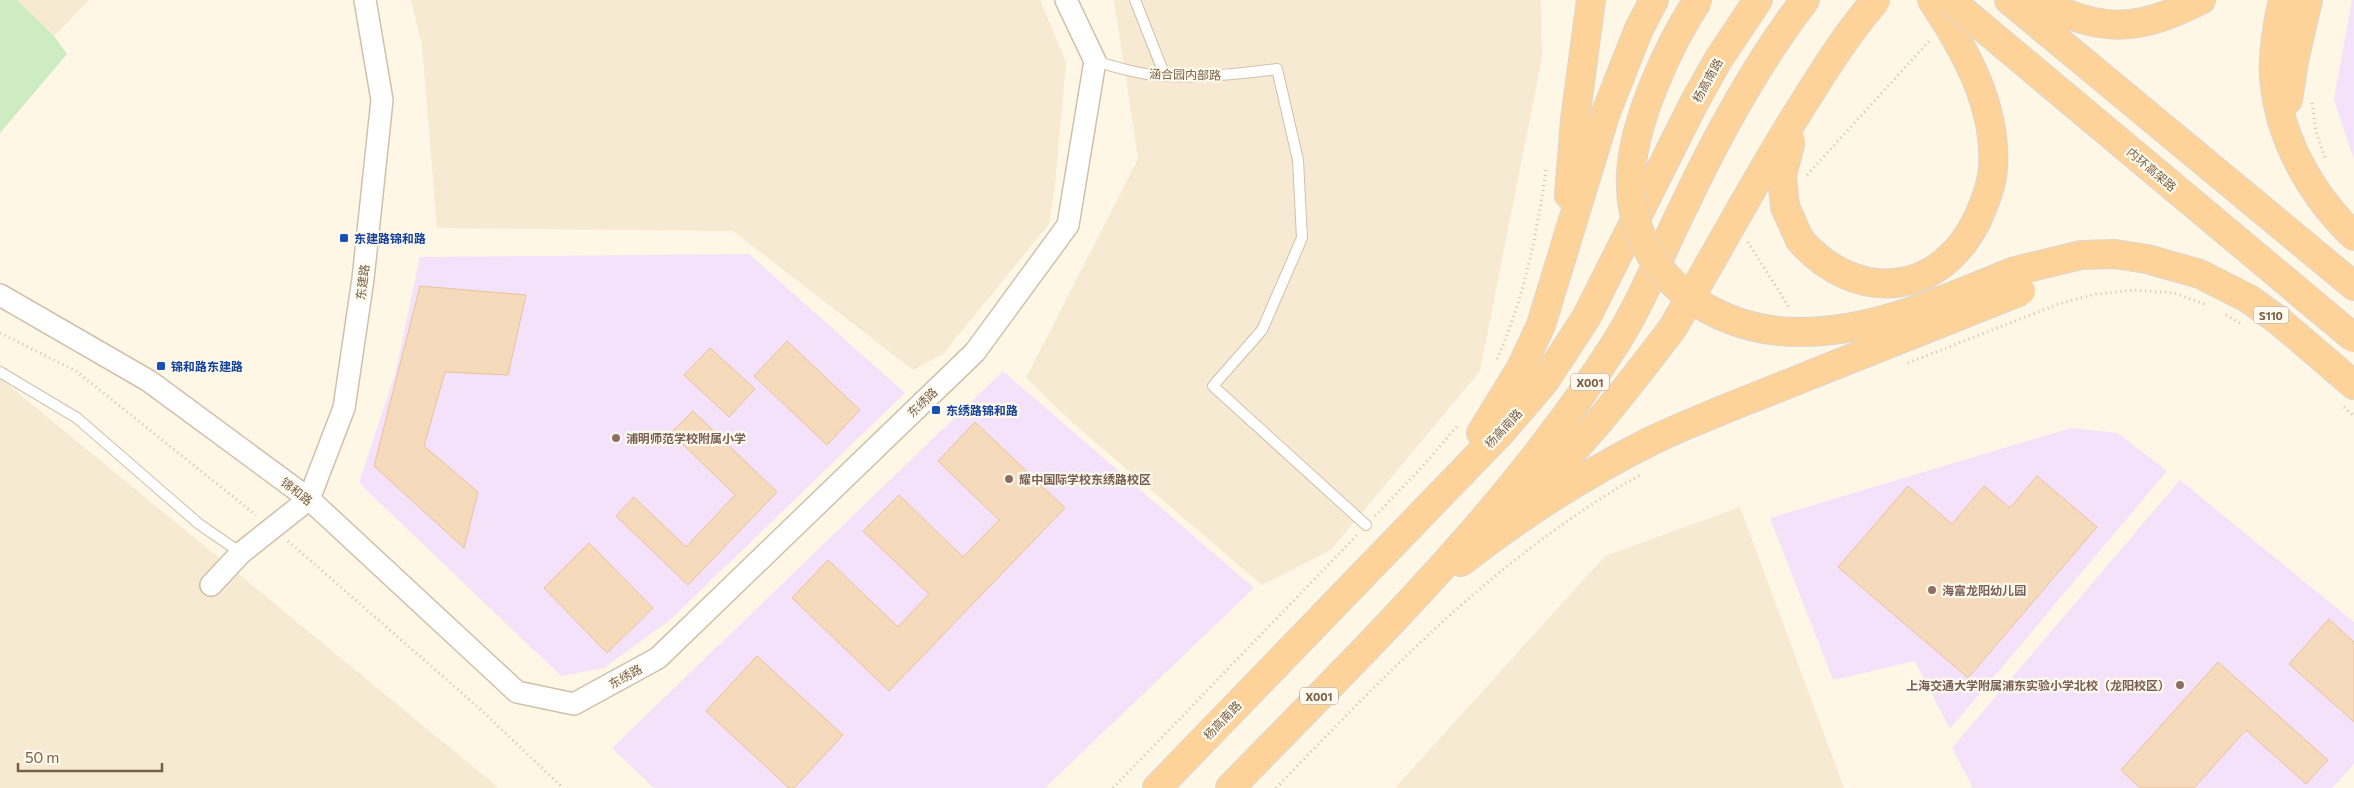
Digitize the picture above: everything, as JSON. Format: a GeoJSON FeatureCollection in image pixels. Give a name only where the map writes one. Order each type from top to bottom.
{"type":"FeatureCollection","features":[{"type":"Feature","properties":{"kind":"highway"},"geometry":{"type":"LineString","coordinates":[[1565,250],[1575,120],[1591,0]]}},
{"type":"Feature","properties":{"kind":"highway"},"geometry":{"type":"LineString","coordinates":[[1441,491],[1496,412],[1521,368],[1541,325],[1606,112],[1639,29],[1654,0]]}},
{"type":"Feature","properties":{"kind":"highway"},"geometry":{"type":"LineString","coordinates":[[1698,0],[1678,35],[1658,78],[1639,128],[1631,175],[1634,214],[1645,244],[1662,273],[1688,298],[1723,317],[1759,329],[1802,332],[1842,328],[1881,320],[2018,281]]}},
{"type":"Feature","properties":{"kind":"highway","name":"杨高南路"},"geometry":{"type":"LineString","coordinates":[[1156,788],[1441,491],[1502,431],[1544,382],[1586,318],[1694,103],[1718,60],[1758,0]]}},
{"type":"Feature","properties":{"kind":"highway","name":"X001"},"geometry":{"type":"LineString","coordinates":[[1230,788],[1409,603],[1506,492],[1575,404],[1618,338],[1644,290],[1723,128],[1767,52],[1805,0]]}},
{"type":"Feature","properties":{"kind":"highway"},"geometry":{"type":"LineString","coordinates":[[1409,603],[1525,500],[1573,453],[1624,392],[1672,329],[1757,179],[1819,78],[1858,22],[1876,0]]}},
{"type":"Feature","properties":{"kind":"highway"},"geometry":{"type":"LineString","coordinates":[[1819,78],[1791,139],[1782,175],[1786,207],[1800,240],[1812,254],[1849,278],[1876,284],[1902,282],[1929,274],[1944,264],[1961,245],[1974,226],[1988,196],[1994,169],[1993,134],[1973,71],[1958,38],[1932,0]]}},
{"type":"Feature","properties":{"kind":"highway","name":"内环高架路"},"geometry":{"type":"LineString","coordinates":[[1950,0],[2354,338]]}},
{"type":"Feature","properties":{"kind":"highway"},"geometry":{"type":"LineString","coordinates":[[2010,0],[2354,286]]}},
{"type":"Feature","properties":{"kind":"highway"},"geometry":{"type":"LineString","coordinates":[[2037,0],[2066,16],[2098,23],[2124,24],[2147,23],[2173,14],[2201,0]]}},
{"type":"Feature","properties":{"kind":"highway"},"geometry":{"type":"LineString","coordinates":[[2283,0],[2274,50],[2274,77],[2288,136],[2302,168],[2317,195],[2333,216],[2354,236]]}},
{"type":"Feature","properties":{"kind":"highway"},"geometry":{"type":"LineString","coordinates":[[2288,136],[2288,98],[2308,0]]}},
{"type":"Feature","properties":{"kind":"highway","name":"S110"},"geometry":{"type":"LineString","coordinates":[[2018,281],[2081,255],[2107,254],[2147,259],[2200,274],[2250,299],[2278,320],[2349,395]]}},
{"type":"Feature","properties":{"kind":"highway"},"geometry":{"type":"LineString","coordinates":[[1409,603],[1472,553],[1542,505],[1604,466],[1700,419],[1810,376],[2018,281]]}},
{"type":"Feature","properties":{"kind":"street","name":"东建路"},"geometry":{"type":"LineString","coordinates":[[309,499],[344,408],[363,279],[382,100],[365,0]]}},
{"type":"Feature","properties":{"kind":"street"},"geometry":{"type":"LineString","coordinates":[[1066,0],[1095,61]]}},
{"type":"Feature","properties":{"kind":"street","name":"东绣路"},"geometry":{"type":"LineString","coordinates":[[574,704],[658,658],[975,352],[1068,225],[1095,61]]}},
{"type":"Feature","properties":{"kind":"street","name":"锦和路"},"geometry":{"type":"LineString","coordinates":[[0,295],[149,381],[309,499],[517,692],[574,704]]}},
{"type":"Feature","properties":{"kind":"street"},"geometry":{"type":"LineString","coordinates":[[211,584],[241,553],[309,499]]}},
{"type":"Feature","properties":{"kind":"lane"},"geometry":{"type":"LineString","coordinates":[[1136,0],[1165,76]]}},
{"type":"Feature","properties":{"kind":"lane","name":"涵合园内部路"},"geometry":{"type":"LineString","coordinates":[[1095,61],[1133,72],[1165,76],[1214,77],[1277,69],[1298,160],[1302,238],[1262,330],[1213,386],[1366,525]]}},
{"type":"Feature","properties":{"kind":"lane"},"geometry":{"type":"LineString","coordinates":[[0,372],[77,418],[199,524],[241,553]]}},
{"type":"Feature","properties":{"kind":"path"},"geometry":{"type":"LineString","coordinates":[[1806,176],[1938,32]]}},
{"type":"Feature","properties":{"kind":"path"},"geometry":{"type":"LineString","coordinates":[[2312,96],[2316,131],[2328,164]]}},
{"type":"Feature","properties":{"kind":"path"},"geometry":{"type":"LineString","coordinates":[[1496,361],[1513,323],[1525,286],[1536,235],[1547,161]]}},
{"type":"Feature","properties":{"kind":"path"},"geometry":{"type":"LineString","coordinates":[[1906,364],[2061,303],[2096,294],[2135,290],[2174,294],[2209,306]]}},
{"type":"Feature","properties":{"kind":"path"},"geometry":{"type":"LineString","coordinates":[[2224,315],[2247,328]]}},
{"type":"Feature","properties":{"kind":"path"},"geometry":{"type":"LineString","coordinates":[[0,333],[76,371],[272,527],[479,708],[563,788]]}},
{"type":"Feature","properties":{"kind":"path"},"geometry":{"type":"LineString","coordinates":[[2349,395],[2354,416]]}},
{"type":"Feature","properties":{"kind":"path"},"geometry":{"type":"LineString","coordinates":[[1113,788],[1423,466],[1459,424]]}},
{"type":"Feature","properties":{"kind":"path"},"geometry":{"type":"LineString","coordinates":[[1276,788],[1363,698],[1458,606],[1505,566],[1551,531],[1604,495],[1645,472]]}},
{"type":"Feature","properties":{"kind":"shaded area"},"geometry":{"type":"Polygon","coordinates":[[[17,0],[89,0],[54,36],[17,0]]]}},
{"type":"Feature","properties":{"kind":"shaded area"},"geometry":{"type":"Polygon","coordinates":[[[411,0],[1040,0],[1066,62],[1055,187],[1049,224],[943,354],[913,370],[733,231],[437,228],[422,45],[411,0]]]}},
{"type":"Feature","properties":{"kind":"shaded area"},"geometry":{"type":"Polygon","coordinates":[[[1114,0],[1541,0],[1542,58],[1480,371],[1331,550],[1262,585],[1074,424],[1026,378],[1138,159],[1114,0]]]}},
{"type":"Feature","properties":{"kind":"shaded area"},"geometry":{"type":"Polygon","coordinates":[[[2352,0],[2354,0],[2354,160],[2334,99],[2352,0]]]}},
{"type":"Feature","properties":{"kind":"shaded area","name":"浦明师范学校附属小学"},"geometry":{"type":"Polygon","coordinates":[[[749,254],[905,393],[670,620],[604,668],[561,676],[359,483],[395,374],[420,257],[749,254]]]}},
{"type":"Feature","properties":{"kind":"shaded area","name":"耀中国际学校东绣路校区"},"geometry":{"type":"Polygon","coordinates":[[[1003,371],[1254,588],[1045,788],[654,788],[612,748],[1003,371]]]}},
{"type":"Feature","properties":{"kind":"shaded area"},"geometry":{"type":"Polygon","coordinates":[[[0,378],[499,788],[0,788],[0,378]]]}},
{"type":"Feature","properties":{"kind":"shaded area","name":"海富龙阳幼儿园"},"geometry":{"type":"Polygon","coordinates":[[[2071,428],[2118,433],[2167,471],[1950,729],[1915,661],[1833,680],[1770,518],[2071,428]]]}},
{"type":"Feature","properties":{"kind":"shaded area","name":"上海交通大学附属浦东实验小学北校（龙阳校区）"},"geometry":{"type":"Polygon","coordinates":[[[2180,480],[2354,622],[2354,764],[2332,788],[1973,788],[1952,748],[2180,480]]]}},
{"type":"Feature","properties":{"kind":"shaded area"},"geometry":{"type":"Polygon","coordinates":[[[1740,507],[1844,788],[1395,788],[1605,556],[1740,507]]]}},
{"type":"Feature","properties":{"kind":"green space"},"geometry":{"type":"Polygon","coordinates":[[[0,0],[17,0],[54,36],[67,54],[0,133],[0,0]]]}},
{"type":"Feature","properties":{"kind":"building"},"geometry":{"type":"Polygon","coordinates":[[[420,286],[526,295],[508,375],[445,372],[424,446],[478,492],[464,548],[374,466],[420,286]]]}},
{"type":"Feature","properties":{"kind":"building"},"geometry":{"type":"Polygon","coordinates":[[[787,341],[860,410],[827,445],[754,376],[787,341]]]}},
{"type":"Feature","properties":{"kind":"building"},"geometry":{"type":"Polygon","coordinates":[[[710,348],[755,389],[729,417],[684,375],[710,348]]]}},
{"type":"Feature","properties":{"kind":"building"},"geometry":{"type":"Polygon","coordinates":[[[693,411],[777,492],[688,585],[616,516],[634,497],[686,547],[735,495],[671,433],[693,411]]]}},
{"type":"Feature","properties":{"kind":"building"},"geometry":{"type":"Polygon","coordinates":[[[975,422],[1065,508],[889,691],[792,598],[828,560],[898,627],[929,594],[863,531],[899,495],[963,557],[999,520],[938,461],[975,422]]]}},
{"type":"Feature","properties":{"kind":"building"},"geometry":{"type":"Polygon","coordinates":[[[2037,476],[2097,527],[1968,678],[1838,567],[1908,486],[1952,524],[1984,486],[2010,508],[2037,476]]]}},
{"type":"Feature","properties":{"kind":"building"},"geometry":{"type":"Polygon","coordinates":[[[589,543],[653,608],[607,653],[544,588],[589,543]]]}},
{"type":"Feature","properties":{"kind":"building"},"geometry":{"type":"Polygon","coordinates":[[[2329,619],[2354,642],[2354,722],[2289,664],[2329,619]]]}},
{"type":"Feature","properties":{"kind":"building"},"geometry":{"type":"Polygon","coordinates":[[[757,656],[843,735],[794,788],[789,788],[706,711],[757,656]]]}},
{"type":"Feature","properties":{"kind":"building"},"geometry":{"type":"Polygon","coordinates":[[[2218,662],[2328,760],[2306,784],[2246,730],[2194,788],[2140,788],[2121,770],[2218,662]]]}},
{"type":"Feature","properties":{"kind":"place","name":"东建路锦和路"},"geometry":{"type":"Point","coordinates":[344,238]}},
{"type":"Feature","properties":{"kind":"place","name":"锦和路东建路"},"geometry":{"type":"Point","coordinates":[161,366]}},
{"type":"Feature","properties":{"kind":"place","name":"东绣路锦和路"},"geometry":{"type":"Point","coordinates":[936,410]}},
{"type":"Feature","properties":{"kind":"place","name":"浦明师范学校附属小学"},"geometry":{"type":"Point","coordinates":[616,438]}},
{"type":"Feature","properties":{"kind":"place","name":"耀中国际学校东绣路校区"},"geometry":{"type":"Point","coordinates":[1009,479]}},
{"type":"Feature","properties":{"kind":"place","name":"海富龙阳幼儿园"},"geometry":{"type":"Point","coordinates":[1932,590]}},
{"type":"Feature","properties":{"kind":"place","name":"上海交通大学附属浦东实验小学北校（龙阳校区）"},"geometry":{"type":"Point","coordinates":[2180,685]}}]}
